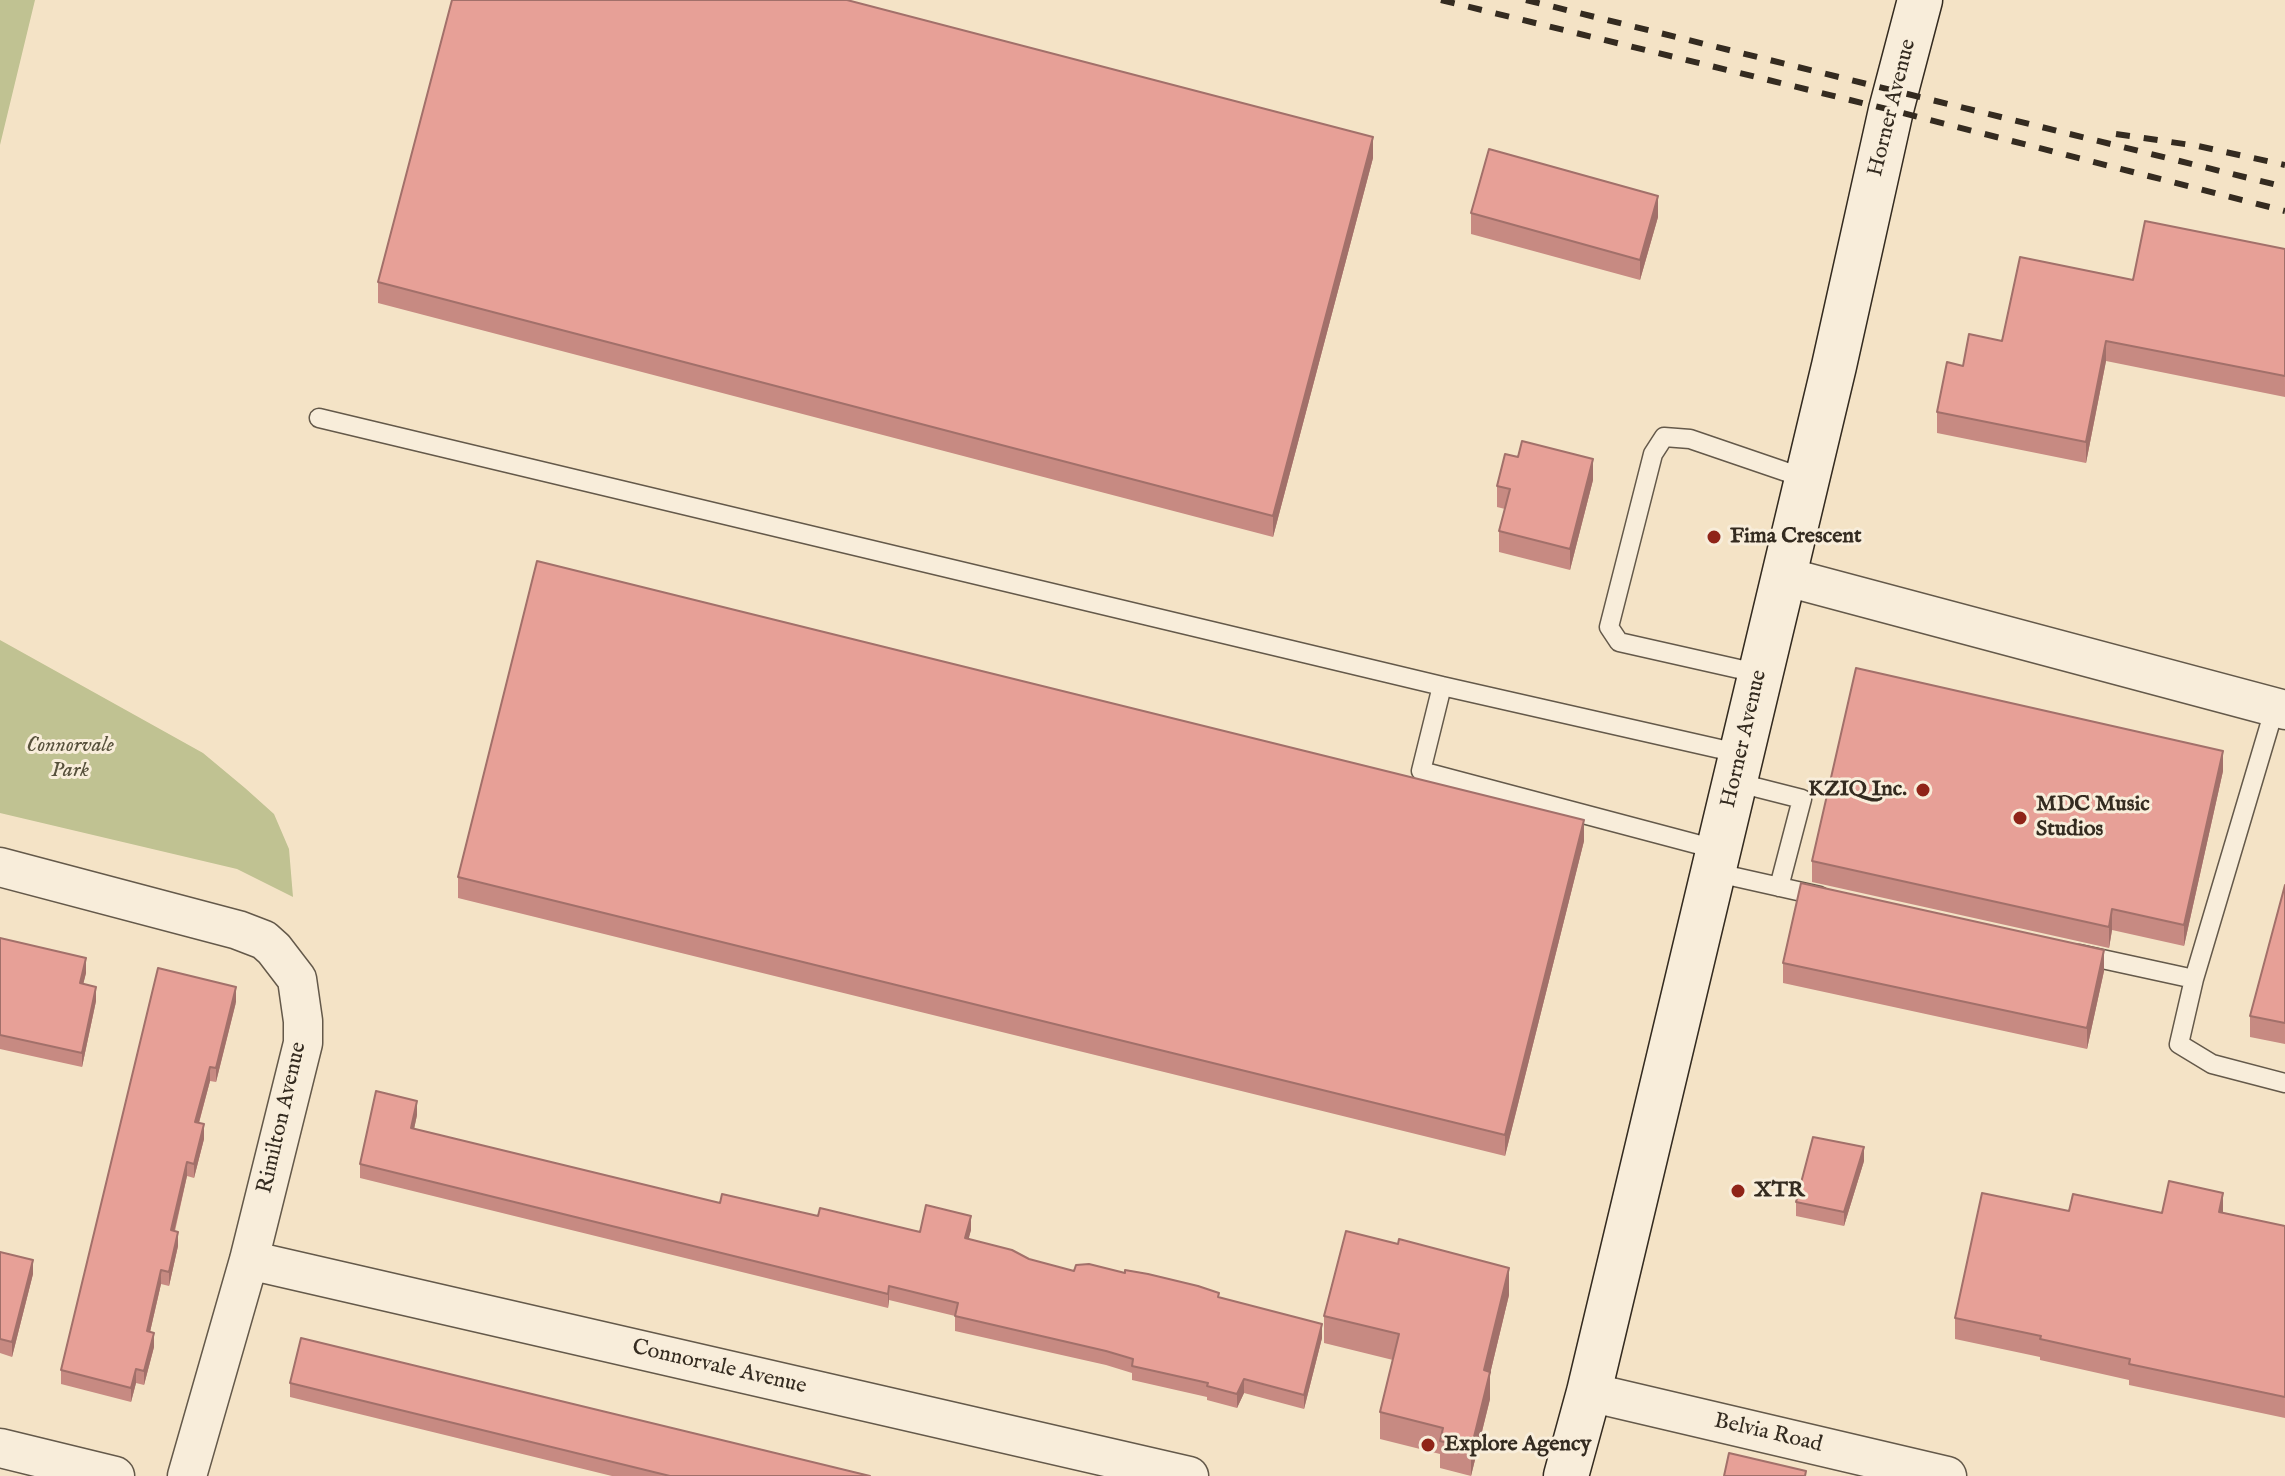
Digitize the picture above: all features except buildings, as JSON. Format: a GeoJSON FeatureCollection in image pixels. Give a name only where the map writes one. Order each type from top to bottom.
{"type":"FeatureCollection","features":[{"type":"Feature","properties":{"kind":"main road","name":"Horner Avenue"},"geometry":{"type":"LineString","coordinates":[[1566,1476],[1589,1392],[1807,479],[1891,110],[1920,0]]}},
{"type":"Feature","properties":{"kind":"street"},"geometry":{"type":"LineString","coordinates":[[1783,576],[2280,708]]}},
{"type":"Feature","properties":{"kind":"street","name":"Rimilton Avenue"},"geometry":{"type":"LineString","coordinates":[[0,867],[238,930],[264,940],[297,979],[303,1043],[249,1260],[187,1476]]}},
{"type":"Feature","properties":{"kind":"street","name":"Connorvale Avenue"},"geometry":{"type":"LineString","coordinates":[[249,1260],[1189,1476]]}},
{"type":"Feature","properties":{"kind":"street","name":"Belvia Road"},"geometry":{"type":"LineString","coordinates":[[1589,1392],[1947,1476]]}},
{"type":"Feature","properties":{"kind":"street"},"geometry":{"type":"LineString","coordinates":[[0,1448],[115,1476]]}},
{"type":"Feature","properties":{"kind":"lane"},"geometry":{"type":"LineString","coordinates":[[319,418],[1442,686],[1738,768],[1802,799],[1779,887]]}},
{"type":"Feature","properties":{"kind":"lane"},"geometry":{"type":"LineString","coordinates":[[1761,674],[1619,642],[1609,627],[1653,454],[1664,437],[1690,439],[1807,479]]}},
{"type":"Feature","properties":{"kind":"lane"},"geometry":{"type":"LineString","coordinates":[[1442,686],[1421,771],[1716,861],[1779,887],[1841,901]]}},
{"type":"Feature","properties":{"kind":"lane"},"geometry":{"type":"LineString","coordinates":[[2280,708],[2194,979],[2179,1044],[2212,1064],[2285,1083]]}},
{"type":"Feature","properties":{"kind":"lane"},"geometry":{"type":"LineString","coordinates":[[2055,948],[2194,979]]}},
{"type":"Feature","properties":{"kind":"green space"},"geometry":{"type":"Polygon","coordinates":[[[0,0],[35,0],[0,145],[0,0]]]}},
{"type":"Feature","properties":{"kind":"green space","name":"Connorvale Park"},"geometry":{"type":"Polygon","coordinates":[[[0,640],[203,753],[245,788],[274,814],[289,849],[293,897],[237,869],[0,813],[0,640]]]}},
{"type":"Feature","properties":{"kind":"railway"},"geometry":{"type":"LineString","coordinates":[[1441,0],[1891,110],[2285,211]]}},
{"type":"Feature","properties":{"kind":"railway"},"geometry":{"type":"LineString","coordinates":[[1526,0],[2285,187]]}},
{"type":"Feature","properties":{"kind":"railway"},"geometry":{"type":"LineString","coordinates":[[2116,134],[2198,146],[2285,165]]}},
{"type":"Feature","properties":{"kind":"place","name":"Fima Crescent"},"geometry":{"type":"Point","coordinates":[1714,537]}},
{"type":"Feature","properties":{"kind":"place","name":"KZIQ Inc."},"geometry":{"type":"Point","coordinates":[1923,790]}},
{"type":"Feature","properties":{"kind":"place","name":"MDC Music Studios"},"geometry":{"type":"Point","coordinates":[2020,818]}},
{"type":"Feature","properties":{"kind":"place","name":"XTR"},"geometry":{"type":"Point","coordinates":[1738,1191]}},
{"type":"Feature","properties":{"kind":"place","name":"Explore Agency"},"geometry":{"type":"Point","coordinates":[1428,1445]}}]}
